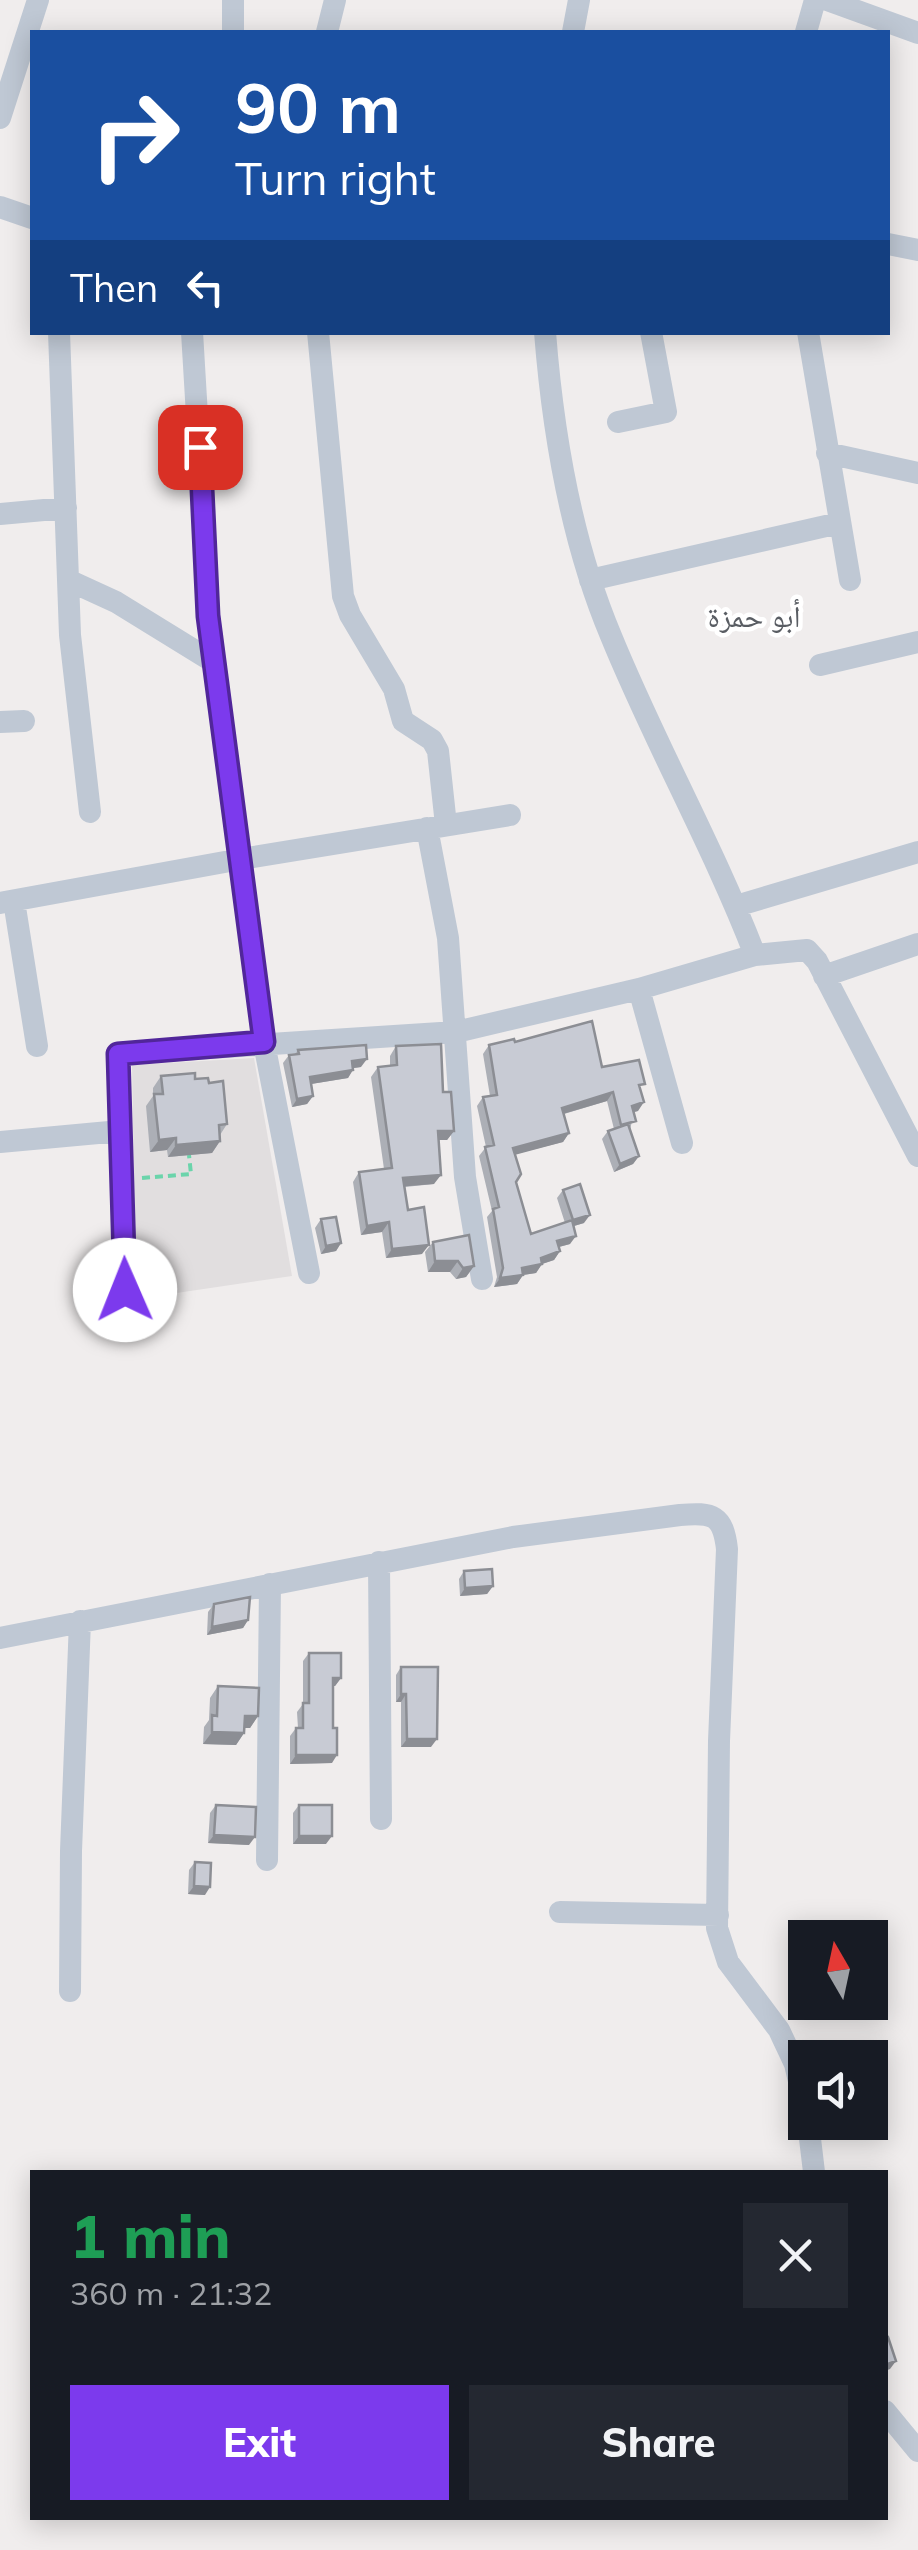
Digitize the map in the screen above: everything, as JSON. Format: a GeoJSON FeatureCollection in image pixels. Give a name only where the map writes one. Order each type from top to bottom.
{"type":"FeatureCollection","features":[{"type":"Feature","properties":{"kind":"street"},"geometry":{"type":"LineString","coordinates":[[0,118],[38,0]]}},
{"type":"Feature","properties":{"kind":"street"},"geometry":{"type":"LineString","coordinates":[[233,0],[233,30]]}},
{"type":"Feature","properties":{"kind":"street"},"geometry":{"type":"LineString","coordinates":[[328,30],[335,0]]}},
{"type":"Feature","properties":{"kind":"street"},"geometry":{"type":"LineString","coordinates":[[573,30],[579,0]]}},
{"type":"Feature","properties":{"kind":"street"},"geometry":{"type":"LineString","coordinates":[[807,30],[816,0]]}},
{"type":"Feature","properties":{"kind":"street"},"geometry":{"type":"LineString","coordinates":[[826,0],[918,33]]}},
{"type":"Feature","properties":{"kind":"street"},"geometry":{"type":"LineString","coordinates":[[0,207],[30,217]]}},
{"type":"Feature","properties":{"kind":"street"},"geometry":{"type":"LineString","coordinates":[[890,244],[918,250]]}},
{"type":"Feature","properties":{"kind":"street"},"geometry":{"type":"LineString","coordinates":[[59,335],[68,580],[90,812]]}},
{"type":"Feature","properties":{"kind":"street"},"geometry":{"type":"LineString","coordinates":[[192,335],[208,616],[264,1042],[308,1273]]}},
{"type":"Feature","properties":{"kind":"street"},"geometry":{"type":"LineString","coordinates":[[318,335],[344,596],[350,615],[394,688],[404,721],[432,740],[438,750],[436,827],[456,1032],[464,1177],[482,1279]]}},
{"type":"Feature","properties":{"kind":"street"},"geometry":{"type":"LineString","coordinates":[[545,335],[568,497],[590,580],[632,686],[736,906],[755,955]]}},
{"type":"Feature","properties":{"kind":"street"},"geometry":{"type":"LineString","coordinates":[[618,422],[666,412],[651,335]]}},
{"type":"Feature","properties":{"kind":"street"},"geometry":{"type":"LineString","coordinates":[[808,335],[850,580]]}},
{"type":"Feature","properties":{"kind":"street"},"geometry":{"type":"LineString","coordinates":[[827,452],[918,473]]}},
{"type":"Feature","properties":{"kind":"street"},"geometry":{"type":"LineString","coordinates":[[0,514],[66,508]]}},
{"type":"Feature","properties":{"kind":"street"},"geometry":{"type":"LineString","coordinates":[[590,580],[840,523]]}},
{"type":"Feature","properties":{"kind":"street"},"geometry":{"type":"LineString","coordinates":[[68,580],[116,602],[215,663]]}},
{"type":"Feature","properties":{"kind":"street"},"geometry":{"type":"LineString","coordinates":[[820,665],[918,642]]}},
{"type":"Feature","properties":{"kind":"street"},"geometry":{"type":"LineString","coordinates":[[38,1046],[7,902],[510,815]]}},
{"type":"Feature","properties":{"kind":"street"},"geometry":{"type":"LineString","coordinates":[[736,906],[918,852]]}},
{"type":"Feature","properties":{"kind":"street"},"geometry":{"type":"LineString","coordinates":[[824,976],[918,944]]}},
{"type":"Feature","properties":{"kind":"street"},"geometry":{"type":"LineString","coordinates":[[125,1290],[118,1054],[456,1032],[639,989],[755,955],[807,950],[915,1146]]}},
{"type":"Feature","properties":{"kind":"street"},"geometry":{"type":"LineString","coordinates":[[639,989],[682,1143]]}},
{"type":"Feature","properties":{"kind":"street"},"geometry":{"type":"LineString","coordinates":[[0,1142],[120,1131]]}},
{"type":"Feature","properties":{"kind":"street"},"geometry":{"type":"LineString","coordinates":[[0,1638],[513,1537],[680,1514],[702,1513],[716,1518],[724,1529],[727,1550],[719,1742],[721,1944],[728,1962],[788,2048]]}},
{"type":"Feature","properties":{"kind":"street"},"geometry":{"type":"LineString","coordinates":[[380,1562],[381,1819]]}},
{"type":"Feature","properties":{"kind":"street"},"geometry":{"type":"LineString","coordinates":[[268,1860],[270,1584]]}},
{"type":"Feature","properties":{"kind":"street"},"geometry":{"type":"LineString","coordinates":[[70,1991],[80,1621]]}},
{"type":"Feature","properties":{"kind":"street"},"geometry":{"type":"LineString","coordinates":[[560,1912],[718,1915]]}},
{"type":"Feature","properties":{"kind":"street"},"geometry":{"type":"LineString","coordinates":[[810,2140],[814,2170]]}},
{"type":"Feature","properties":{"kind":"street"},"geometry":{"type":"LineString","coordinates":[[888,2415],[918,2451]]}},
{"type":"Feature","properties":{"kind":"path"},"geometry":{"type":"LineString","coordinates":[[122,1180],[191,1174],[189,1155]]}},
{"type":"Feature","properties":{"kind":"shaded area"},"geometry":{"type":"Polygon","coordinates":[[[254,1058],[292,1276],[136,1299],[132,1065],[254,1058]]]}},
{"type":"Feature","properties":{"kind":"building"},"geometry":{"type":"Polygon","coordinates":[[[592,1021],[602,1067],[639,1060],[645,1084],[639,1085],[644,1102],[632,1106],[636,1121],[621,1125],[613,1092],[562,1108],[569,1133],[513,1148],[521,1174],[516,1182],[531,1234],[572,1220],[576,1236],[557,1241],[560,1251],[541,1258],[542,1264],[522,1268],[523,1275],[500,1278],[503,1268],[493,1209],[499,1207],[485,1147],[494,1145],[483,1097],[497,1095],[489,1045],[592,1021]]]}},
{"type":"Feature","properties":{"kind":"building"},"geometry":{"type":"Polygon","coordinates":[[[441,1044],[443,1092],[451,1092],[454,1131],[438,1131],[441,1175],[403,1178],[408,1210],[424,1207],[429,1245],[392,1249],[389,1222],[367,1226],[359,1172],[392,1168],[378,1067],[397,1065],[396,1046],[441,1044]]]}},
{"type":"Feature","properties":{"kind":"building"},"geometry":{"type":"Polygon","coordinates":[[[366,1045],[367,1059],[352,1061],[353,1070],[310,1077],[313,1096],[297,1099],[289,1055],[299,1054],[298,1050],[366,1045]]]}},
{"type":"Feature","properties":{"kind":"building"},"geometry":{"type":"Polygon","coordinates":[[[195,1073],[195,1079],[208,1078],[209,1083],[223,1081],[227,1124],[219,1125],[220,1141],[176,1145],[176,1138],[159,1140],[154,1094],[163,1094],[161,1076],[195,1073]]]}},
{"type":"Feature","properties":{"kind":"building"},"geometry":{"type":"Polygon","coordinates":[[[628,1124],[639,1156],[620,1164],[608,1131],[628,1124]]]}},
{"type":"Feature","properties":{"kind":"building"},"geometry":{"type":"Polygon","coordinates":[[[580,1184],[590,1215],[573,1220],[563,1190],[580,1184]]]}},
{"type":"Feature","properties":{"kind":"building"},"geometry":{"type":"Polygon","coordinates":[[[336,1217],[341,1243],[326,1246],[321,1219],[336,1217]]]}},
{"type":"Feature","properties":{"kind":"building"},"geometry":{"type":"Polygon","coordinates":[[[469,1235],[474,1266],[463,1268],[458,1261],[435,1261],[433,1242],[469,1235]]]}},
{"type":"Feature","properties":{"kind":"building"},"geometry":{"type":"Polygon","coordinates":[[[492,1569],[493,1586],[465,1588],[464,1571],[492,1569]]]}},
{"type":"Feature","properties":{"kind":"building"},"geometry":{"type":"Polygon","coordinates":[[[250,1597],[248,1620],[212,1627],[214,1604],[250,1597]]]}},
{"type":"Feature","properties":{"kind":"building"},"geometry":{"type":"Polygon","coordinates":[[[309,1653],[341,1653],[341,1678],[333,1678],[337,1755],[296,1755],[296,1728],[303,1728],[303,1703],[309,1703],[309,1653]]]}},
{"type":"Feature","properties":{"kind":"building"},"geometry":{"type":"Polygon","coordinates":[[[401,1667],[438,1667],[437,1739],[407,1739],[401,1667]]]}},
{"type":"Feature","properties":{"kind":"building"},"geometry":{"type":"Polygon","coordinates":[[[218,1686],[259,1688],[258,1716],[245,1716],[244,1733],[212,1732],[218,1686]]]}},
{"type":"Feature","properties":{"kind":"building"},"geometry":{"type":"Polygon","coordinates":[[[216,1805],[256,1807],[255,1837],[214,1835],[216,1805]]]}},
{"type":"Feature","properties":{"kind":"building"},"geometry":{"type":"Polygon","coordinates":[[[299,1805],[332,1805],[332,1836],[299,1836],[299,1805]]]}},
{"type":"Feature","properties":{"kind":"building"},"geometry":{"type":"Polygon","coordinates":[[[195,1862],[211,1863],[210,1887],[194,1886],[195,1862]]]}},
{"type":"Feature","properties":{"kind":"building"},"geometry":{"type":"Polygon","coordinates":[[[888,2337],[896,2361],[888,2364],[888,2337]]]}},
{"type":"Feature","properties":{"kind":"district","name":"أبو حمزة"},"geometry":{"type":"Point","coordinates":[754,617]}},
{"type":"Feature","properties":{"kind":"route"},"geometry":{"type":"LineString","coordinates":[[125,1290],[118,1054],[264,1042],[208,616],[200,447]]}}]}
